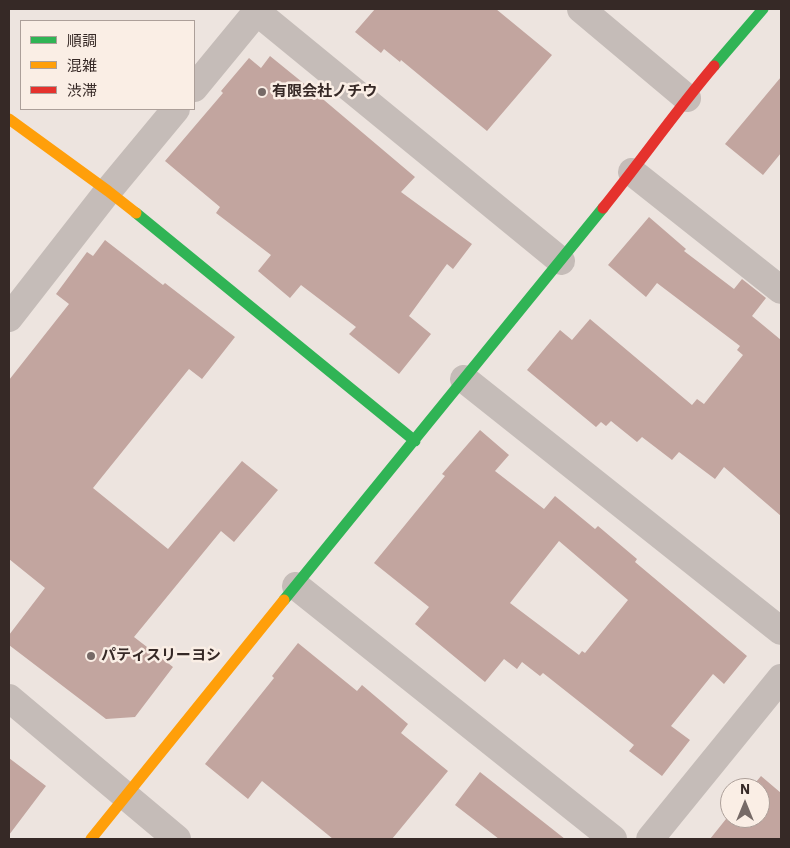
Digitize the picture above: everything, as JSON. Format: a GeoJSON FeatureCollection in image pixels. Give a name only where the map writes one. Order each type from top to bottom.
{"type":"FeatureCollection","features":[{"type":"Feature","properties":{"kind":"street"},"geometry":{"type":"LineString","coordinates":[[581,9],[687,98]]}},
{"type":"Feature","properties":{"kind":"street"},"geometry":{"type":"LineString","coordinates":[[91,839],[632,172],[687,98],[764,9]]}},
{"type":"Feature","properties":{"kind":"street"},"geometry":{"type":"LineString","coordinates":[[195,87],[258,10],[560,261]]}},
{"type":"Feature","properties":{"kind":"street"},"geometry":{"type":"LineString","coordinates":[[9,318],[108,191],[175,110]]}},
{"type":"Feature","properties":{"kind":"street"},"geometry":{"type":"LineString","coordinates":[[9,119],[108,191],[415,441]]}},
{"type":"Feature","properties":{"kind":"street"},"geometry":{"type":"LineString","coordinates":[[632,172],[781,290]]}},
{"type":"Feature","properties":{"kind":"street"},"geometry":{"type":"LineString","coordinates":[[464,379],[781,631]]}},
{"type":"Feature","properties":{"kind":"street"},"geometry":{"type":"LineString","coordinates":[[296,586],[613,839]]}},
{"type":"Feature","properties":{"kind":"street"},"geometry":{"type":"LineString","coordinates":[[650,839],[781,678]]}},
{"type":"Feature","properties":{"kind":"street"},"geometry":{"type":"LineString","coordinates":[[9,698],[177,839]]}},
{"type":"Feature","properties":{"kind":"building"},"geometry":{"type":"Polygon","coordinates":[[[375,9],[496,9],[552,55],[487,131],[401,60],[400,62],[384,49],[381,53],[355,32],[375,9]]]}},
{"type":"Feature","properties":{"kind":"building"},"geometry":{"type":"Polygon","coordinates":[[[270,56],[415,177],[401,192],[472,244],[453,269],[447,264],[409,316],[431,334],[399,374],[349,334],[356,327],[301,285],[290,298],[258,271],[271,255],[216,213],[220,207],[165,161],[223,93],[221,91],[249,58],[261,68],[270,56]]]}},
{"type":"Feature","properties":{"kind":"building"},"geometry":{"type":"Polygon","coordinates":[[[781,77],[781,153],[763,175],[725,144],[781,77]]]}},
{"type":"Feature","properties":{"kind":"building"},"geometry":{"type":"Polygon","coordinates":[[[649,217],[686,249],[684,251],[734,289],[742,279],[766,298],[752,316],[781,340],[781,516],[724,467],[715,479],[679,452],[672,460],[642,437],[637,442],[611,421],[606,426],[601,422],[596,427],[527,370],[560,330],[572,340],[590,319],[692,405],[697,399],[704,404],[743,355],[737,350],[740,346],[657,283],[646,297],[608,265],[649,217]]]}},
{"type":"Feature","properties":{"kind":"building"},"geometry":{"type":"Polygon","coordinates":[[[105,240],[235,337],[202,379],[189,369],[93,488],[168,549],[242,461],[278,490],[234,542],[221,531],[134,637],[173,667],[135,717],[106,719],[9,645],[9,635],[45,588],[9,559],[9,380],[69,304],[56,294],[87,252],[93,256],[105,240]]]}},
{"type":"Feature","properties":{"kind":"building"},"geometry":{"type":"Polygon","coordinates":[[[480,430],[509,455],[495,471],[544,509],[555,496],[595,529],[598,526],[637,559],[635,562],[747,656],[724,684],[713,674],[671,726],[690,740],[662,776],[629,751],[634,745],[543,673],[540,676],[522,662],[517,669],[504,659],[485,682],[415,624],[429,607],[374,563],[445,476],[442,474],[480,430]],[[559,541],[510,603],[579,655],[582,651],[585,653],[628,600],[559,541]]]}},
{"type":"Feature","properties":{"kind":"building"},"geometry":{"type":"Polygon","coordinates":[[[298,643],[357,691],[362,685],[408,724],[401,733],[448,771],[392,839],[333,839],[262,781],[248,799],[205,764],[274,678],[272,676],[298,643]]]}},
{"type":"Feature","properties":{"kind":"building"},"geometry":{"type":"Polygon","coordinates":[[[9,758],[46,786],[9,835],[9,758]]]}},
{"type":"Feature","properties":{"kind":"building"},"geometry":{"type":"Polygon","coordinates":[[[480,772],[565,839],[499,839],[455,805],[480,772]]]}},
{"type":"Feature","properties":{"kind":"building"},"geometry":{"type":"Polygon","coordinates":[[[770,784],[781,793],[781,839],[710,839],[720,826],[770,828],[770,784]]]}},
{"type":"Feature","properties":{"kind":"traffic: fast"},"geometry":{"type":"LineString","coordinates":[[714,66],[763,9]]}},
{"type":"Feature","properties":{"kind":"traffic: fast"},"geometry":{"type":"LineString","coordinates":[[284,600],[603,208]]}},
{"type":"Feature","properties":{"kind":"traffic: fast"},"geometry":{"type":"LineString","coordinates":[[136,213],[415,441]]}},
{"type":"Feature","properties":{"kind":"traffic: slow"},"geometry":{"type":"LineString","coordinates":[[9,119],[136,213]]}},
{"type":"Feature","properties":{"kind":"traffic: slow"},"geometry":{"type":"LineString","coordinates":[[91,839],[284,600]]}},
{"type":"Feature","properties":{"kind":"traffic: jam"},"geometry":{"type":"LineString","coordinates":[[603,208],[714,66]]}},
{"type":"Feature","properties":{"kind":"place","name":"有限会社ノチウ"},"geometry":{"type":"Point","coordinates":[262,92]}},
{"type":"Feature","properties":{"kind":"place","name":"パティスリーヨシ"},"geometry":{"type":"Point","coordinates":[91,656]}}]}
